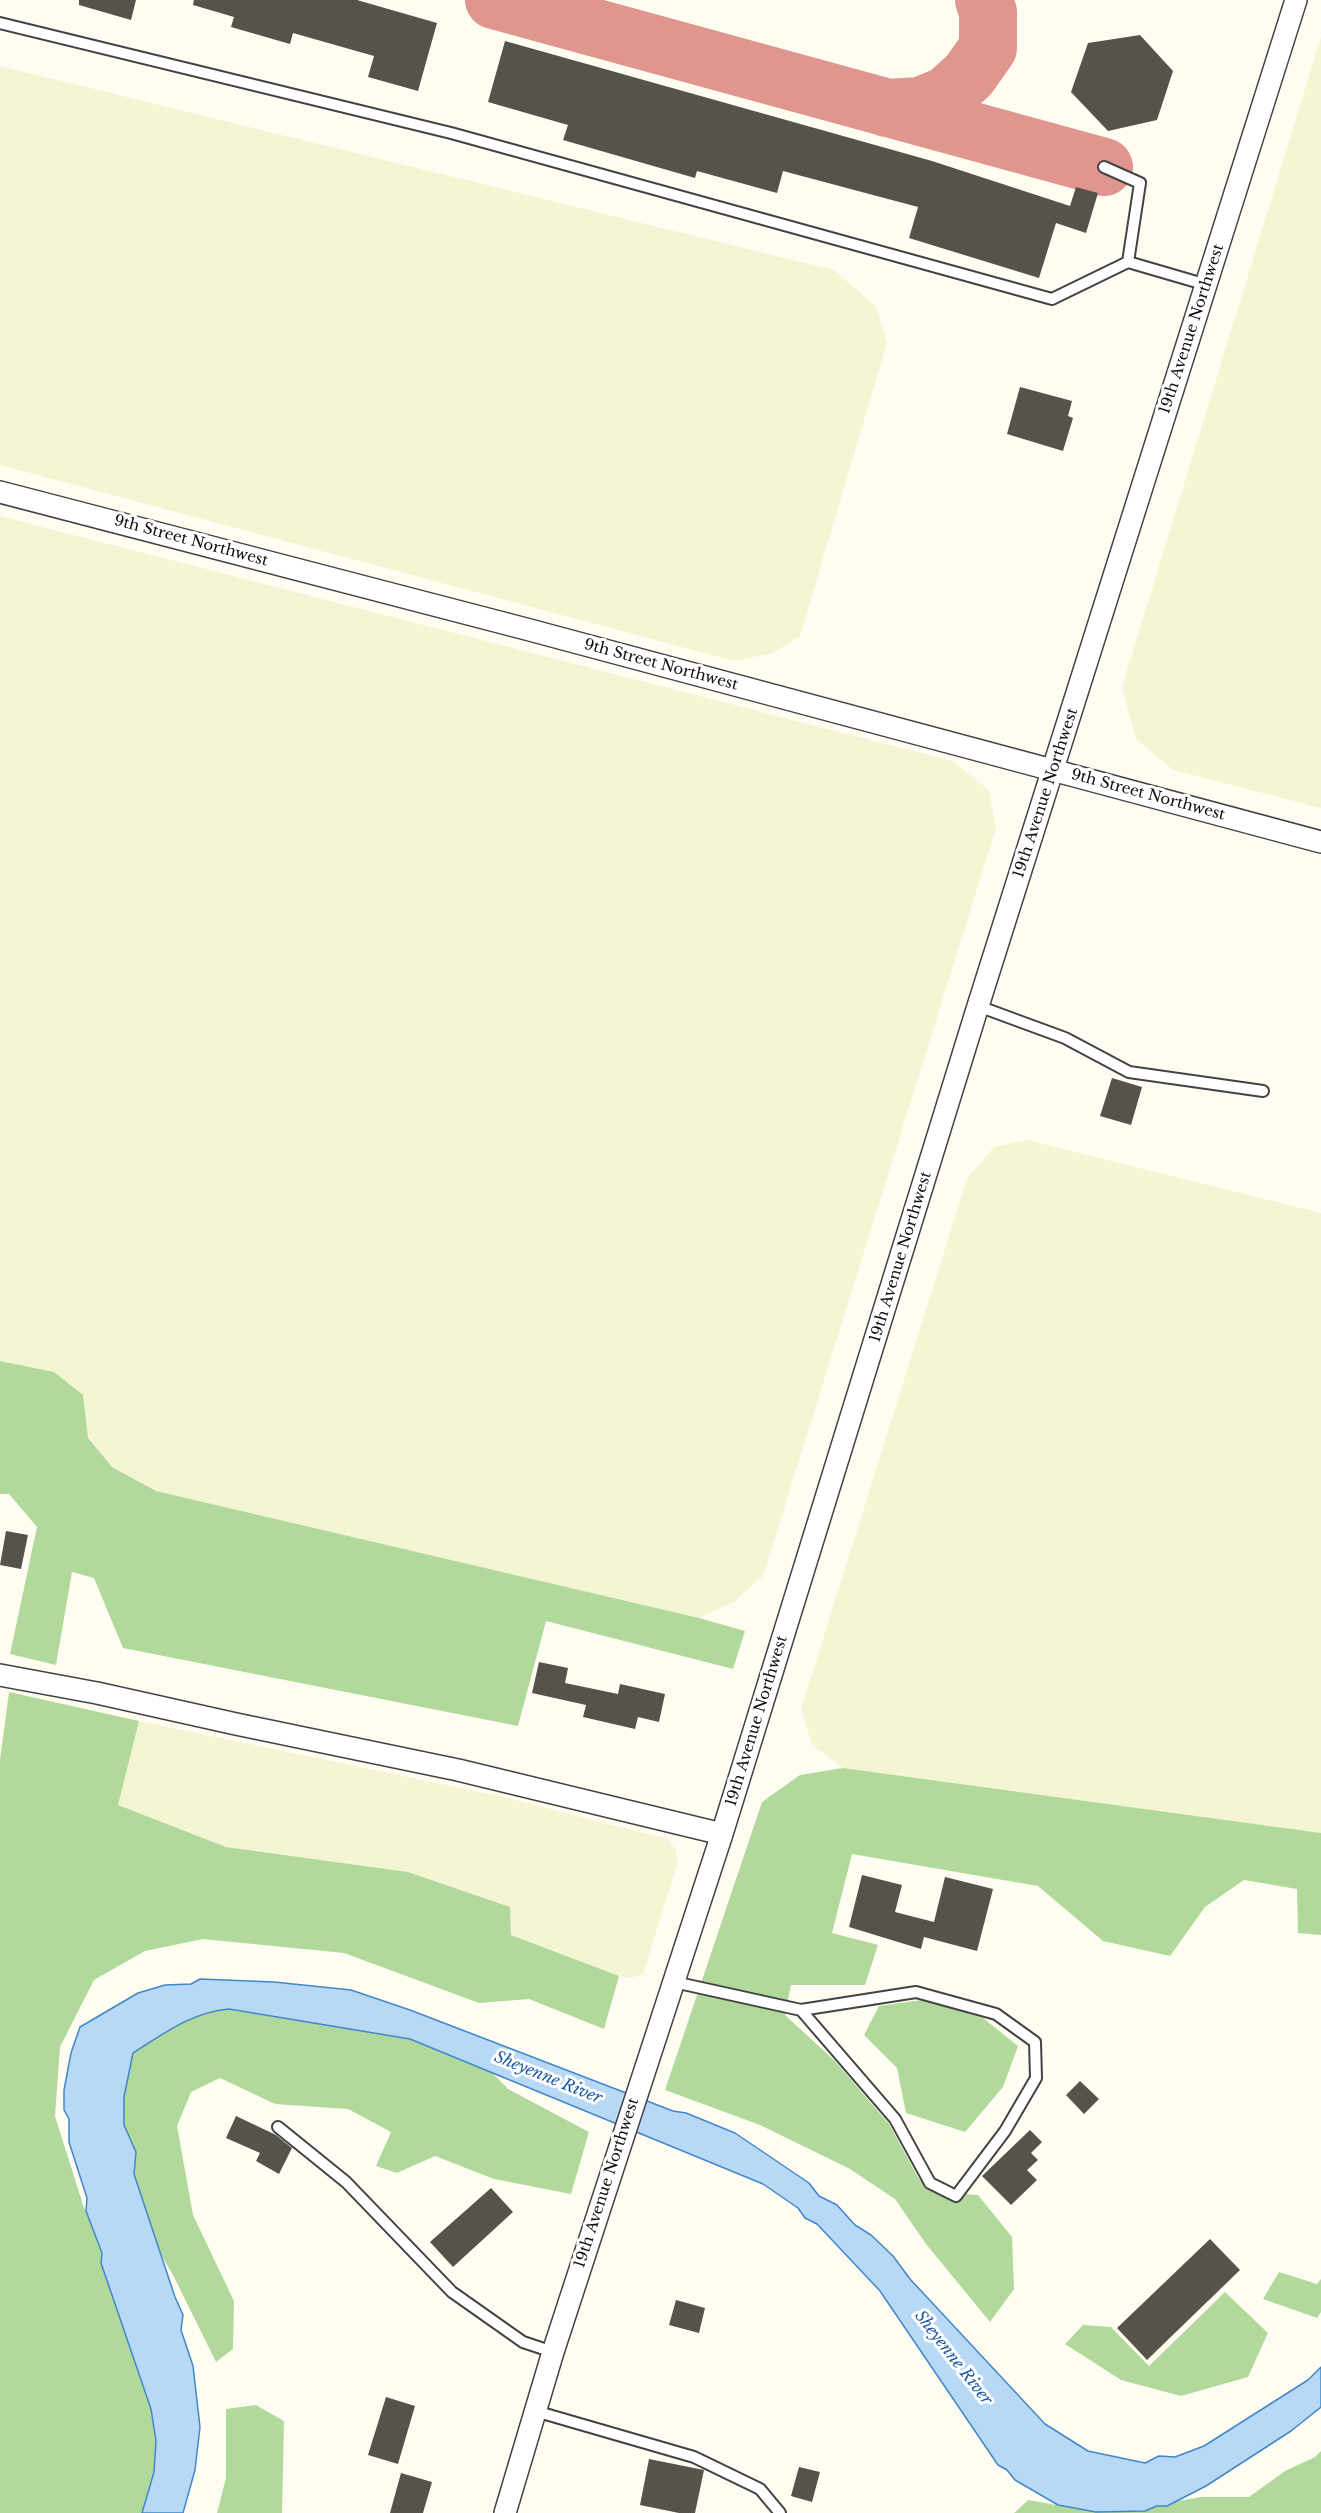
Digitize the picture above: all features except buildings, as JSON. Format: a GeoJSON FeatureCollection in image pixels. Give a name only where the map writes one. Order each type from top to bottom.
{"type":"FeatureCollection","features":[{"type":"Feature","properties":{"kind":"street","name":"19th Avenue Northwest"},"geometry":{"type":"LineString","coordinates":[[505,2513],[610,2172],[722,1834],[978,1006],[1296,0]]}},
{"type":"Feature","properties":{"kind":"street","name":"9th Street Northwest"},"geometry":{"type":"LineString","coordinates":[[0,492],[538,632],[1321,842]]}},
{"type":"Feature","properties":{"kind":"street"},"geometry":{"type":"LineString","coordinates":[[0,1675],[97,1693],[458,1770],[722,1834]]}},
{"type":"Feature","properties":{"kind":"lane"},"geometry":{"type":"LineString","coordinates":[[0,22],[451,133],[1052,299],[1128,262],[1207,285]]}},
{"type":"Feature","properties":{"kind":"lane"},"geometry":{"type":"LineString","coordinates":[[1104,167],[1140,183],[1128,262]]}},
{"type":"Feature","properties":{"kind":"lane"},"geometry":{"type":"LineString","coordinates":[[978,1006],[1065,1038],[1129,1072],[1263,1091]]}},
{"type":"Feature","properties":{"kind":"lane"},"geometry":{"type":"LineString","coordinates":[[674,1982],[801,2010],[916,1992],[996,2014],[1035,2042],[1036,2078],[1005,2131],[956,2196],[930,2183],[895,2119],[801,2010]]}},
{"type":"Feature","properties":{"kind":"lane"},"geometry":{"type":"LineString","coordinates":[[278,2127],[346,2182],[452,2292],[522,2342],[553,2352]]}},
{"type":"Feature","properties":{"kind":"lane"},"geometry":{"type":"LineString","coordinates":[[535,2411],[694,2457],[759,2488],[780,2513]]}},
{"type":"Feature","properties":{"kind":"green space"},"geometry":{"type":"Polygon","coordinates":[[[1321,37],[1321,808],[1173,770],[1136,739],[1122,687],[1321,37]]]}},
{"type":"Feature","properties":{"kind":"green space"},"geometry":{"type":"Polygon","coordinates":[[[0,66],[834,270],[876,307],[887,343],[800,636],[773,653],[734,661],[0,465],[0,66]]]}},
{"type":"Feature","properties":{"kind":"green space"},"geometry":{"type":"Polygon","coordinates":[[[0,516],[952,761],[989,790],[996,828],[763,1576],[734,1602],[699,1618],[156,1491],[112,1467],[87,1438],[83,1395],[54,1372],[0,1361],[0,516]]]}},
{"type":"Feature","properties":{"kind":"green space"},"geometry":{"type":"Polygon","coordinates":[[[1027,1140],[1321,1213],[1321,1833],[843,1768],[812,1745],[801,1709],[967,1179],[994,1147],[1027,1140]]]}},
{"type":"Feature","properties":{"kind":"green space"},"geometry":{"type":"Polygon","coordinates":[[[0,1361],[54,1372],[83,1395],[88,1438],[112,1467],[156,1491],[699,1618],[745,1631],[733,1669],[546,1621],[518,1726],[123,1648],[94,1578],[72,1572],[56,1665],[10,1654],[37,1527],[9,1494],[0,1494],[0,1361]]]}},
{"type":"Feature","properties":{"kind":"green space"},"geometry":{"type":"Polygon","coordinates":[[[9,1692],[139,1721],[118,1805],[226,1847],[408,1872],[510,1907],[511,1935],[619,1976],[604,2029],[529,1999],[479,2003],[344,1953],[203,1939],[145,1951],[94,1980],[60,2047],[55,2116],[84,2208],[169,2377],[162,2513],[0,2513],[0,1760],[9,1692]]]}},
{"type":"Feature","properties":{"kind":"green space"},"geometry":{"type":"Polygon","coordinates":[[[139,1721],[504,1797],[667,1839],[676,1850],[677,1865],[643,1974],[631,1978],[619,1976],[511,1935],[510,1907],[408,1872],[226,1847],[117,1805],[139,1721]]]}},
{"type":"Feature","properties":{"kind":"green space"},"geometry":{"type":"Polygon","coordinates":[[[843,1768],[1321,1833],[1321,1935],[1298,1933],[1297,1889],[1244,1880],[1205,1907],[1170,1956],[1103,1941],[1038,1886],[852,1854],[832,1933],[878,1945],[865,1985],[791,1985],[785,2015],[835,2061],[889,2124],[919,2179],[950,2193],[978,2195],[1012,2237],[1014,2289],[990,2322],[926,2244],[895,2199],[850,2169],[760,2125],[665,2090],[762,1802],[800,1775],[843,1768]]]}},
{"type":"Feature","properties":{"kind":"green space"},"geometry":{"type":"Polygon","coordinates":[[[266,1994],[462,2042],[508,2089],[589,2132],[571,2194],[494,2179],[435,2156],[397,2173],[376,2166],[391,2132],[348,2109],[275,2104],[220,2078],[191,2092],[177,2126],[193,2215],[234,2301],[233,2349],[216,2362],[174,2277],[110,2165],[107,2054],[142,2015],[266,1994]]]}},
{"type":"Feature","properties":{"kind":"green space"},"geometry":{"type":"Polygon","coordinates":[[[922,2000],[983,2018],[1018,2046],[1003,2087],[965,2132],[906,2113],[897,2068],[864,2035],[879,2006],[922,2000]]]}},
{"type":"Feature","properties":{"kind":"green space"},"geometry":{"type":"Polygon","coordinates":[[[1279,2272],[1317,2284],[1321,2279],[1321,2312],[1317,2318],[1263,2299],[1279,2272]]]}},
{"type":"Feature","properties":{"kind":"green space"},"geometry":{"type":"Polygon","coordinates":[[[1225,2292],[1268,2333],[1248,2377],[1181,2396],[1121,2380],[1065,2344],[1083,2325],[1111,2327],[1149,2366],[1225,2292]]]}},
{"type":"Feature","properties":{"kind":"green space"},"geometry":{"type":"Polygon","coordinates":[[[256,2405],[284,2421],[282,2513],[217,2513],[226,2478],[226,2409],[256,2405]]]}},
{"type":"Feature","properties":{"kind":"green space"},"geometry":{"type":"Polygon","coordinates":[[[1321,2451],[1321,2513],[1014,2513],[1028,2500],[1085,2510],[1148,2506],[1201,2497],[1249,2497],[1285,2471],[1315,2457],[1321,2451]]]}},
{"type":"Feature","properties":{"kind":"water","name":"Sheyenne River"},"geometry":{"type":"Polygon","coordinates":[[[200,1979],[274,1982],[351,1990],[410,2010],[735,2133],[809,2183],[819,2196],[837,2205],[855,2225],[871,2235],[893,2256],[910,2279],[1045,2424],[1088,2451],[1145,2463],[1159,2456],[1175,2457],[1204,2446],[1308,2380],[1321,2367],[1321,2407],[1291,2431],[1206,2486],[1167,2506],[1157,2506],[1145,2511],[1096,2512],[1058,2505],[1015,2480],[1007,2470],[998,2465],[880,2291],[817,2224],[805,2218],[798,2208],[763,2184],[410,2039],[229,2009],[190,2019],[133,2053],[124,2097],[124,2125],[136,2152],[134,2174],[183,2315],[181,2330],[193,2366],[200,2427],[195,2470],[183,2513],[142,2513],[154,2472],[156,2441],[151,2409],[101,2263],[102,2253],[86,2211],[87,2198],[69,2142],[69,2119],[64,2110],[64,2090],[71,2053],[80,2027],[138,1993],[165,1985],[191,1984],[200,1979]]]}},
{"type":"Feature","properties":{"kind":"taxiway"},"geometry":{"type":"LineString","coordinates":[[494,0],[1104,167]]}},
{"type":"Feature","properties":{"kind":"taxiway"},"geometry":{"type":"LineString","coordinates":[[887,108],[920,106],[947,95],[969,75],[988,48],[988,12],[984,0]]}}]}
